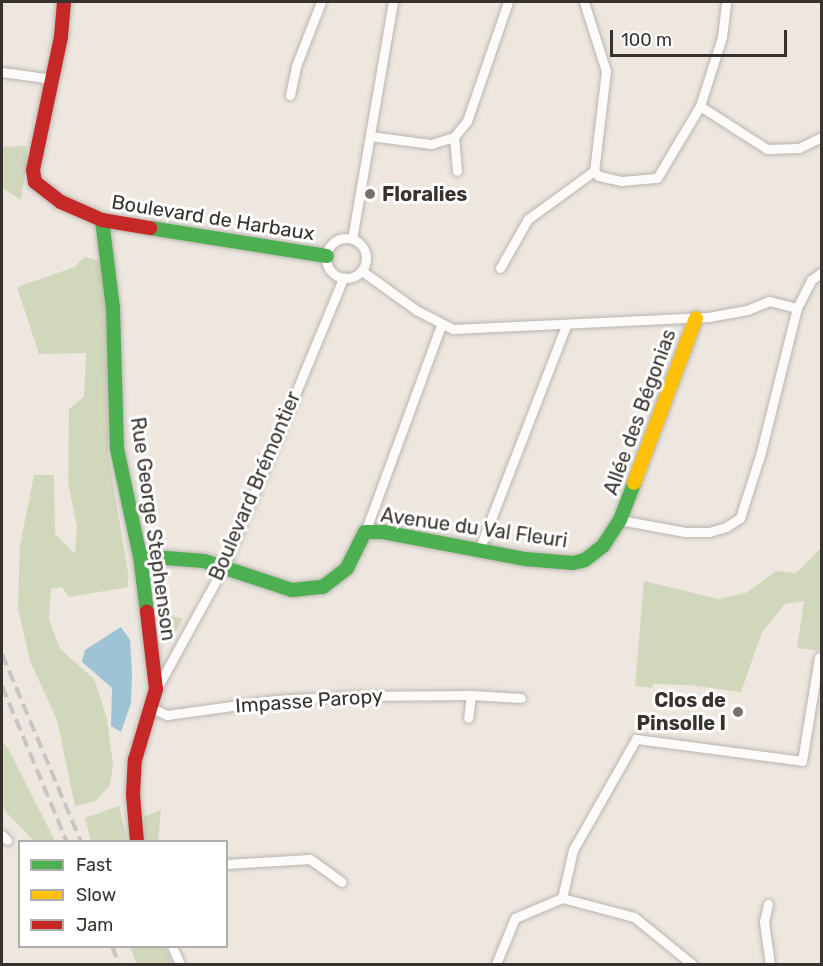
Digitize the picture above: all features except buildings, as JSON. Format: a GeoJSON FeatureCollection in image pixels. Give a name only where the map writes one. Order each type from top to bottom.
{"type":"FeatureCollection","features":[{"type":"Feature","properties":{"kind":"street","name":"Boulevard de Harbaux"},"geometry":{"type":"LineString","coordinates":[[64,2],[53,79],[33,170],[35,182],[46,194],[102,220],[327,256]]}},
{"type":"Feature","properties":{"kind":"street"},"geometry":{"type":"LineString","coordinates":[[290,95],[296,66],[321,2]]}},
{"type":"Feature","properties":{"kind":"street"},"geometry":{"type":"LineString","coordinates":[[352,239],[393,2]]}},
{"type":"Feature","properties":{"kind":"street"},"geometry":{"type":"LineString","coordinates":[[370,136],[431,144],[454,137],[467,121],[508,2]]}},
{"type":"Feature","properties":{"kind":"street"},"geometry":{"type":"LineString","coordinates":[[500,268],[528,219],[594,171],[606,71],[584,2]]}},
{"type":"Feature","properties":{"kind":"street"},"geometry":{"type":"LineString","coordinates":[[594,171],[599,176],[621,181],[657,178],[700,106],[722,37],[726,2]]}},
{"type":"Feature","properties":{"kind":"street"},"geometry":{"type":"LineString","coordinates":[[2,72],[53,79]]}},
{"type":"Feature","properties":{"kind":"street"},"geometry":{"type":"LineString","coordinates":[[700,106],[767,149],[799,148],[822,136]]}},
{"type":"Feature","properties":{"kind":"street"},"geometry":{"type":"LineString","coordinates":[[454,137],[458,171]]}},
{"type":"Feature","properties":{"kind":"street","name":"Rue George Stephenson"},"geometry":{"type":"LineString","coordinates":[[102,220],[113,308],[117,449],[140,556],[156,689],[135,760],[133,794],[137,840]]}},
{"type":"Feature","properties":{"kind":"street"},"geometry":{"type":"LineString","coordinates":[[352,239],[365,252],[366,259],[362,271],[343,278],[333,273],[327,256],[328,250],[338,240],[352,239]]}},
{"type":"Feature","properties":{"kind":"street"},"geometry":{"type":"LineString","coordinates":[[362,271],[441,325],[453,329],[566,326],[696,318],[747,310],[769,302],[797,308]]}},
{"type":"Feature","properties":{"kind":"street"},"geometry":{"type":"LineString","coordinates":[[620,520],[685,532],[709,532],[726,527],[740,518],[761,452],[797,308],[811,280],[822,272]]}},
{"type":"Feature","properties":{"kind":"street","name":"Boulevard Brémontier"},"geometry":{"type":"LineString","coordinates":[[156,689],[224,566],[343,278]]}},
{"type":"Feature","properties":{"kind":"street","name":"Allée des Bégonias"},"geometry":{"type":"LineString","coordinates":[[620,520],[696,318]]}},
{"type":"Feature","properties":{"kind":"street"},"geometry":{"type":"LineString","coordinates":[[365,532],[441,325]]}},
{"type":"Feature","properties":{"kind":"street"},"geometry":{"type":"LineString","coordinates":[[479,550],[566,326]]}},
{"type":"Feature","properties":{"kind":"street","name":"Avenue du Val Fleuri"},"geometry":{"type":"LineString","coordinates":[[140,556],[204,561],[292,590],[323,587],[347,568],[365,532],[525,559],[573,563],[585,560],[603,546],[620,520]]}},
{"type":"Feature","properties":{"kind":"street"},"geometry":{"type":"LineString","coordinates":[[562,897],[573,850],[636,739],[802,761],[819,657]]}},
{"type":"Feature","properties":{"kind":"street"},"geometry":{"type":"LineString","coordinates":[[468,718],[471,695]]}},
{"type":"Feature","properties":{"kind":"street","name":"Impasse Paropy"},"geometry":{"type":"LineString","coordinates":[[149,707],[167,715],[275,700],[356,696],[471,695],[521,698]]}},
{"type":"Feature","properties":{"kind":"street"},"geometry":{"type":"LineString","coordinates":[[228,864],[310,859],[342,882]]}},
{"type":"Feature","properties":{"kind":"street"},"geometry":{"type":"LineString","coordinates":[[496,964],[515,918],[562,897],[634,917],[692,964]]}},
{"type":"Feature","properties":{"kind":"street"},"geometry":{"type":"LineString","coordinates":[[768,904],[764,922],[770,964]]}},
{"type":"Feature","properties":{"kind":"street"},"geometry":{"type":"LineString","coordinates":[[173,948],[180,964]]}},
{"type":"Feature","properties":{"kind":"green space"},"geometry":{"type":"Polygon","coordinates":[[[26,146],[27,158],[21,200],[2,188],[2,147],[26,146]]]}},
{"type":"Feature","properties":{"kind":"green space"},"geometry":{"type":"Polygon","coordinates":[[[84,257],[109,263],[108,453],[128,573],[128,587],[69,597],[62,587],[51,589],[49,619],[60,649],[94,679],[107,719],[113,765],[110,785],[96,801],[75,806],[57,720],[30,661],[18,608],[20,545],[34,475],[54,475],[55,534],[75,554],[77,526],[68,483],[69,409],[84,397],[86,353],[39,354],[17,287],[75,267],[84,257]]]}},
{"type":"Feature","properties":{"kind":"green space"},"geometry":{"type":"Polygon","coordinates":[[[821,548],[821,651],[797,648],[804,601],[785,604],[762,632],[741,692],[689,685],[653,684],[652,688],[635,686],[644,581],[718,599],[746,593],[776,571],[796,573],[821,548]]]}},
{"type":"Feature","properties":{"kind":"green space"},"geometry":{"type":"Polygon","coordinates":[[[157,612],[183,619],[169,643],[161,640],[157,612]]]}},
{"type":"Feature","properties":{"kind":"green space"},"geometry":{"type":"Polygon","coordinates":[[[2,741],[8,748],[54,840],[33,840],[6,812],[2,803],[2,741]]]}},
{"type":"Feature","properties":{"kind":"green space"},"geometry":{"type":"Polygon","coordinates":[[[119,806],[127,840],[91,840],[85,818],[119,806]]]}},
{"type":"Feature","properties":{"kind":"green space"},"geometry":{"type":"Polygon","coordinates":[[[161,810],[158,840],[144,840],[144,817],[161,810]]]}},
{"type":"Feature","properties":{"kind":"green space"},"geometry":{"type":"Polygon","coordinates":[[[130,948],[165,948],[173,964],[137,964],[130,948]]]}},
{"type":"Feature","properties":{"kind":"water"},"geometry":{"type":"Polygon","coordinates":[[[121,627],[130,640],[132,673],[131,703],[121,732],[111,726],[112,688],[82,662],[85,650],[121,627]]]}},
{"type":"Feature","properties":{"kind":"railway"},"geometry":{"type":"LineString","coordinates":[[2,654],[80,840]]}},
{"type":"Feature","properties":{"kind":"railway"},"geometry":{"type":"LineString","coordinates":[[2,686],[66,840]]}},
{"type":"Feature","properties":{"kind":"railway"},"geometry":{"type":"LineString","coordinates":[[113,948],[119,964]]}},
{"type":"Feature","properties":{"kind":"traffic: fast"},"geometry":{"type":"LineString","coordinates":[[102,220],[113,308],[117,449],[140,556],[147,612]]}},
{"type":"Feature","properties":{"kind":"traffic: fast"},"geometry":{"type":"LineString","coordinates":[[150,228],[327,256]]}},
{"type":"Feature","properties":{"kind":"traffic: fast"},"geometry":{"type":"LineString","coordinates":[[140,556],[204,561],[292,590],[323,587],[347,568],[365,532],[383,532],[525,559],[573,563],[585,560],[603,546],[620,520],[634,483]]}},
{"type":"Feature","properties":{"kind":"traffic: slow"},"geometry":{"type":"LineString","coordinates":[[634,483],[696,318]]}},
{"type":"Feature","properties":{"kind":"traffic: jam"},"geometry":{"type":"LineString","coordinates":[[64,2],[61,37],[33,170],[35,182],[61,202],[102,220],[150,228]]}},
{"type":"Feature","properties":{"kind":"traffic: jam"},"geometry":{"type":"LineString","coordinates":[[137,840],[133,794],[135,760],[156,689],[147,612]]}},
{"type":"Feature","properties":{"kind":"place","name":"Floralies"},"geometry":{"type":"Point","coordinates":[370,194]}},
{"type":"Feature","properties":{"kind":"place","name":"Clos de Pinsolle I"},"geometry":{"type":"Point","coordinates":[738,712]}}]}
